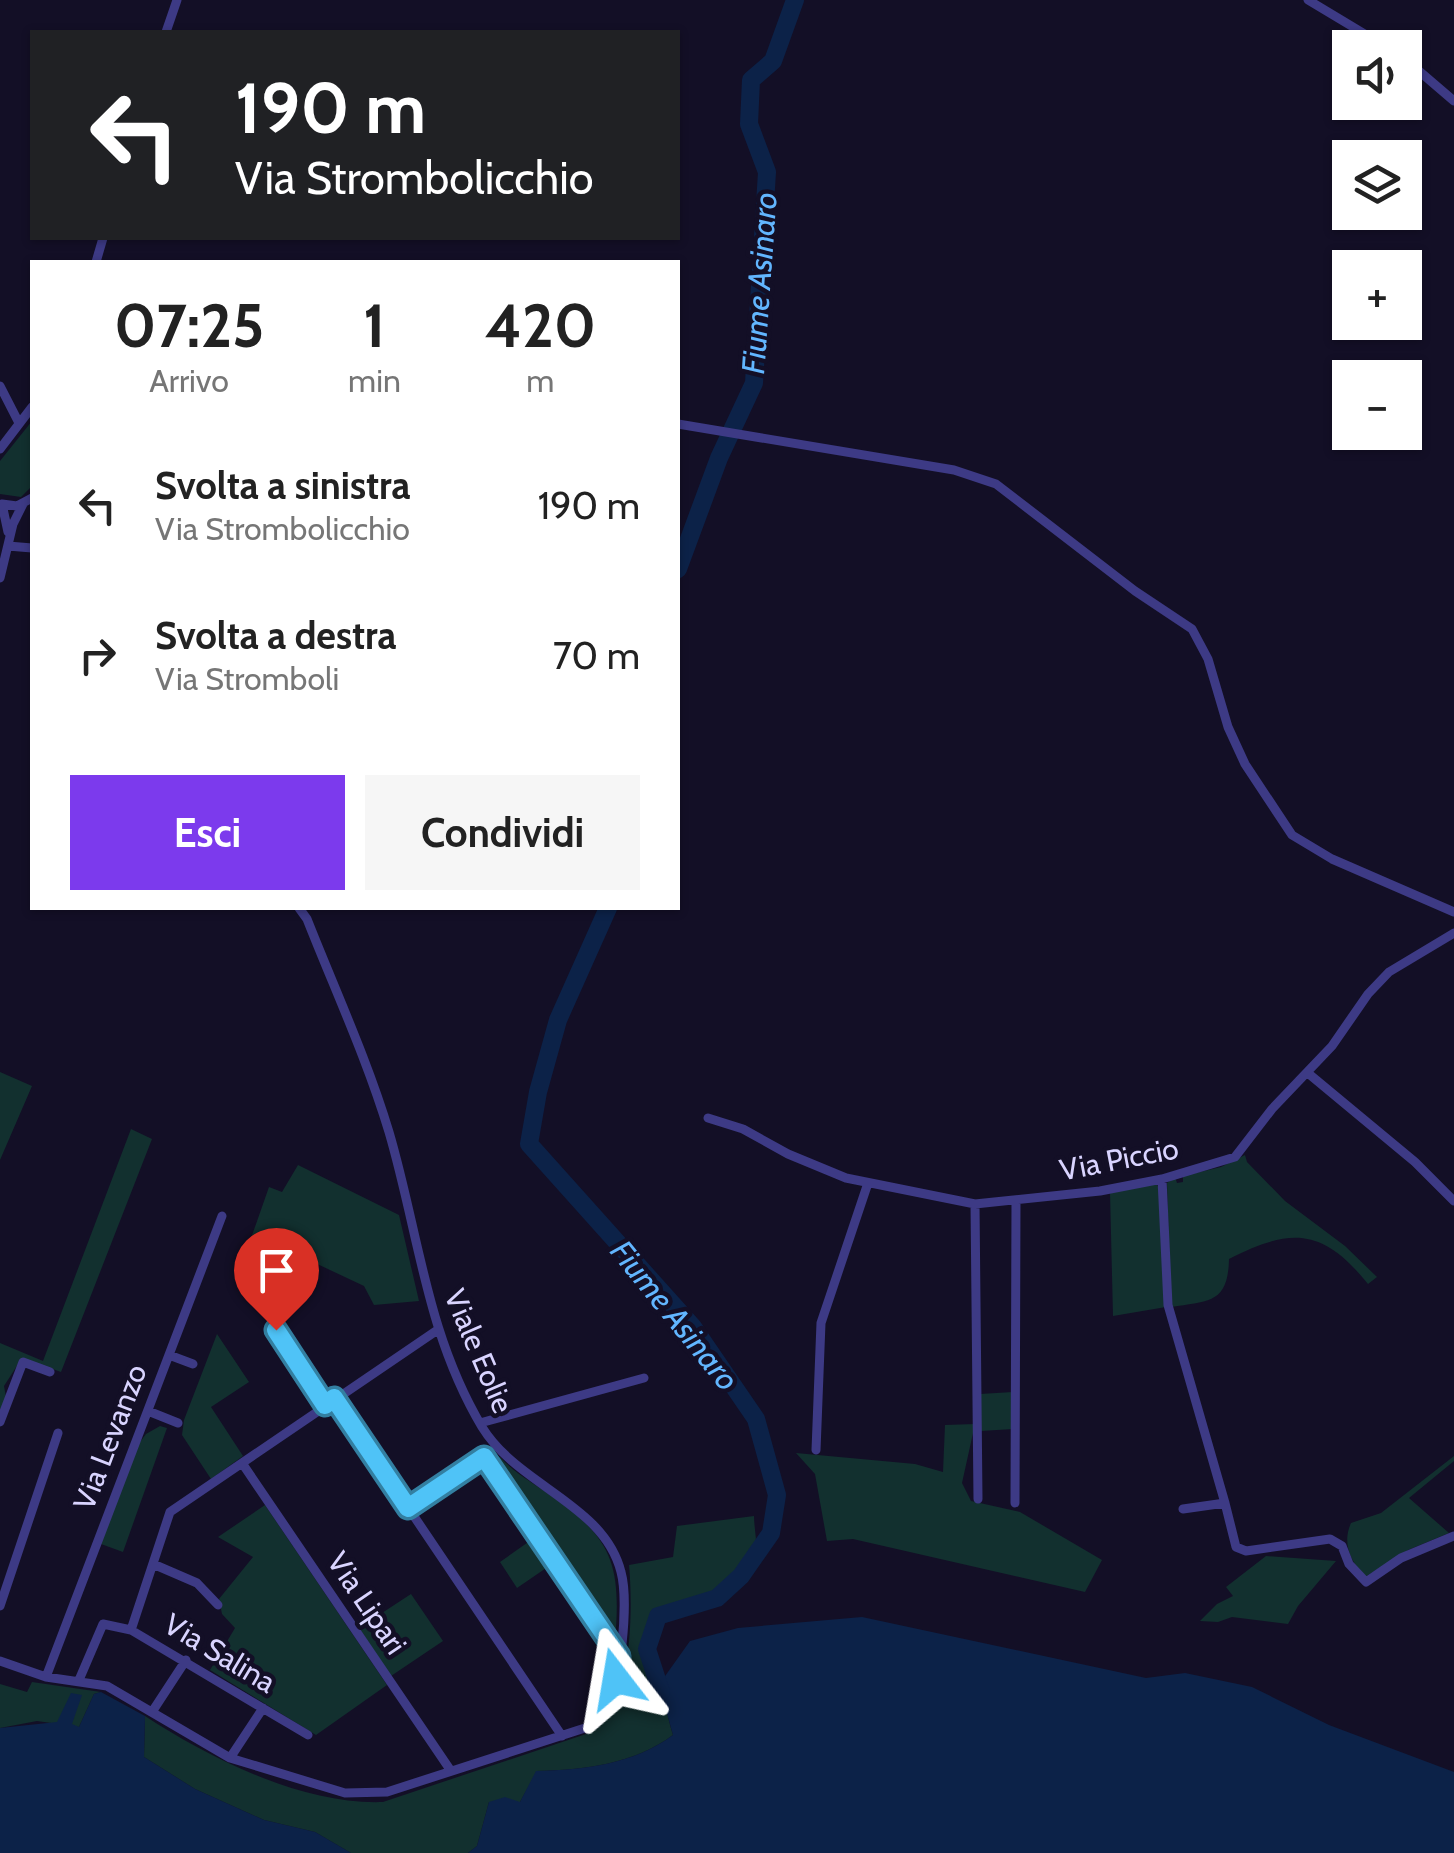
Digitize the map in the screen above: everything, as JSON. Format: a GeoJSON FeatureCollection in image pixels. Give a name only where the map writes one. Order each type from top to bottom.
{"type":"FeatureCollection","features":[{"type":"Feature","properties":{"kind":"street"},"geometry":{"type":"LineString","coordinates":[[167,30],[177,0]]}},
{"type":"Feature","properties":{"kind":"street"},"geometry":{"type":"LineString","coordinates":[[1308,0],[1358,30]]}},
{"type":"Feature","properties":{"kind":"street"},"geometry":{"type":"LineString","coordinates":[[1422,74],[1454,102]]}},
{"type":"Feature","properties":{"kind":"street"},"geometry":{"type":"LineString","coordinates":[[0,386],[19,424]]}},
{"type":"Feature","properties":{"kind":"street"},"geometry":{"type":"LineString","coordinates":[[11,402],[30,406]]}},
{"type":"Feature","properties":{"kind":"street"},"geometry":{"type":"LineString","coordinates":[[0,448],[30,409]]}},
{"type":"Feature","properties":{"kind":"street"},"geometry":{"type":"LineString","coordinates":[[680,424],[954,470],[996,484],[1135,591],[1192,629],[1208,659],[1228,726],[1245,764],[1292,835],[1332,858],[1454,912]]}},
{"type":"Feature","properties":{"kind":"street"},"geometry":{"type":"LineString","coordinates":[[0,578],[8,543],[28,501],[1,503],[8,543]]}},
{"type":"Feature","properties":{"kind":"street"},"geometry":{"type":"LineString","coordinates":[[8,543],[30,548]]}},
{"type":"Feature","properties":{"kind":"street","name":"Viale Eolie"},"geometry":{"type":"LineString","coordinates":[[0,1661],[46,1677],[107,1686],[230,1758],[327,1789],[359,1794],[387,1792],[588,1728],[605,1714],[619,1656],[623,1580],[608,1544],[587,1517],[515,1467],[496,1448],[480,1423],[436,1330],[389,1134],[308,919],[301,910]]}},
{"type":"Feature","properties":{"kind":"street","name":"Via Piccio"},"geometry":{"type":"LineString","coordinates":[[708,1118],[742,1129],[822,1170],[868,1184],[975,1204],[1016,1202],[1162,1179],[1235,1157],[1272,1109],[1309,1074],[1388,972],[1454,933]]}},
{"type":"Feature","properties":{"kind":"street"},"geometry":{"type":"LineString","coordinates":[[1309,1074],[1415,1162],[1454,1201]]}},
{"type":"Feature","properties":{"kind":"street"},"geometry":{"type":"LineString","coordinates":[[1162,1179],[1168,1305],[1236,1547],[1246,1551],[1330,1539],[1342,1546],[1348,1564],[1366,1582],[1401,1558],[1454,1536]]}},
{"type":"Feature","properties":{"kind":"street"},"geometry":{"type":"LineString","coordinates":[[816,1450],[822,1323],[868,1184]]}},
{"type":"Feature","properties":{"kind":"street"},"geometry":{"type":"LineString","coordinates":[[1015,1503],[1016,1202]]}},
{"type":"Feature","properties":{"kind":"street"},"geometry":{"type":"LineString","coordinates":[[975,1204],[978,1498]]}},
{"type":"Feature","properties":{"kind":"street","name":"Via Levanzo"},"geometry":{"type":"LineString","coordinates":[[46,1677],[222,1216]]}},
{"type":"Feature","properties":{"kind":"street"},"geometry":{"type":"LineString","coordinates":[[296,1269],[276,1330],[408,1508],[562,1736]]}},
{"type":"Feature","properties":{"kind":"street"},"geometry":{"type":"LineString","coordinates":[[132,1630],[170,1512],[436,1330]]}},
{"type":"Feature","properties":{"kind":"street"},"geometry":{"type":"LineString","coordinates":[[169,1355],[193,1364]]}},
{"type":"Feature","properties":{"kind":"street"},"geometry":{"type":"LineString","coordinates":[[0,1422],[23,1362],[50,1372]]}},
{"type":"Feature","properties":{"kind":"street"},"geometry":{"type":"LineString","coordinates":[[480,1423],[644,1378]]}},
{"type":"Feature","properties":{"kind":"street"},"geometry":{"type":"LineString","coordinates":[[148,1411],[178,1422]]}},
{"type":"Feature","properties":{"kind":"street"},"geometry":{"type":"LineString","coordinates":[[0,1606],[58,1433]]}},
{"type":"Feature","properties":{"kind":"street"},"geometry":{"type":"LineString","coordinates":[[408,1508],[496,1448]]}},
{"type":"Feature","properties":{"kind":"street"},"geometry":{"type":"LineString","coordinates":[[484,1457],[619,1656]]}},
{"type":"Feature","properties":{"kind":"street","name":"Via Lipari"},"geometry":{"type":"LineString","coordinates":[[242,1463],[451,1771]]}},
{"type":"Feature","properties":{"kind":"street"},"geometry":{"type":"LineString","coordinates":[[1183,1509],[1226,1503]]}},
{"type":"Feature","properties":{"kind":"street"},"geometry":{"type":"LineString","coordinates":[[153,1564],[196,1583],[218,1605]]}},
{"type":"Feature","properties":{"kind":"street","name":"Via Salina"},"geometry":{"type":"LineString","coordinates":[[79,1680],[103,1624],[132,1630],[308,1735]]}},
{"type":"Feature","properties":{"kind":"street"},"geometry":{"type":"LineString","coordinates":[[152,1712],[186,1660]]}},
{"type":"Feature","properties":{"kind":"street"},"geometry":{"type":"LineString","coordinates":[[230,1758],[262,1708]]}},
{"type":"Feature","properties":{"kind":"green space"},"geometry":{"type":"Polygon","coordinates":[[[30,424],[30,488],[21,497],[0,494],[0,461],[30,424]]]}},
{"type":"Feature","properties":{"kind":"green space"},"geometry":{"type":"Polygon","coordinates":[[[0,1072],[32,1086],[0,1160],[0,1072]]]}},
{"type":"Feature","properties":{"kind":"green space"},"geometry":{"type":"Polygon","coordinates":[[[131,1129],[152,1139],[61,1372],[22,1358],[4,1386],[6,1397],[0,1412],[0,1343],[43,1361],[131,1129]]]}},
{"type":"Feature","properties":{"kind":"green space"},"geometry":{"type":"Polygon","coordinates":[[[1245,1155],[1247,1162],[1285,1201],[1345,1246],[1377,1277],[1368,1284],[1336,1252],[1321,1243],[1288,1238],[1229,1259],[1225,1284],[1214,1297],[1171,1307],[1167,1183],[1175,1177],[1177,1183],[1183,1182],[1183,1176],[1221,1167],[1245,1155]]]}},
{"type":"Feature","properties":{"kind":"green space"},"geometry":{"type":"Polygon","coordinates":[[[298,1165],[399,1215],[419,1301],[374,1305],[364,1286],[296,1254],[291,1261],[250,1241],[269,1187],[282,1192],[298,1165]]]}},
{"type":"Feature","properties":{"kind":"green space"},"geometry":{"type":"Polygon","coordinates":[[[1156,1184],[1160,1189],[1166,1307],[1113,1316],[1110,1192],[1156,1184]]]}},
{"type":"Feature","properties":{"kind":"green space"},"geometry":{"type":"Polygon","coordinates":[[[217,1334],[249,1382],[211,1407],[243,1456],[211,1479],[182,1435],[184,1420],[217,1334]]]}},
{"type":"Feature","properties":{"kind":"green space"},"geometry":{"type":"Polygon","coordinates":[[[1013,1392],[1013,1429],[981,1431],[980,1394],[1013,1392]]]}},
{"type":"Feature","properties":{"kind":"green space"},"geometry":{"type":"Polygon","coordinates":[[[975,1424],[962,1483],[971,1501],[1020,1512],[1102,1560],[1085,1592],[853,1539],[827,1541],[815,1474],[796,1453],[915,1464],[943,1472],[945,1425],[975,1424]]]}},
{"type":"Feature","properties":{"kind":"green space"},"geometry":{"type":"Polygon","coordinates":[[[160,1426],[167,1428],[123,1552],[101,1544],[137,1446],[146,1434],[160,1426]]]}},
{"type":"Feature","properties":{"kind":"green space"},"geometry":{"type":"Polygon","coordinates":[[[1454,1456],[1454,1461],[1409,1498],[1449,1533],[1408,1550],[1365,1577],[1349,1552],[1351,1523],[1381,1513],[1454,1456]]]}},
{"type":"Feature","properties":{"kind":"green space"},"geometry":{"type":"Polygon","coordinates":[[[500,1457],[572,1511],[601,1541],[609,1557],[617,1594],[615,1643],[493,1465],[493,1459],[500,1457]]]}},
{"type":"Feature","properties":{"kind":"green space"},"geometry":{"type":"Polygon","coordinates":[[[265,1505],[387,1685],[316,1735],[210,1670],[235,1628],[222,1614],[219,1599],[253,1557],[218,1537],[265,1505]]]}},
{"type":"Feature","properties":{"kind":"green space"},"geometry":{"type":"Polygon","coordinates":[[[754,1516],[756,1558],[748,1577],[727,1595],[659,1625],[655,1648],[673,1735],[642,1753],[608,1764],[537,1771],[520,1802],[489,1802],[477,1846],[468,1853],[351,1853],[315,1832],[264,1820],[195,1789],[144,1757],[145,1716],[199,1748],[259,1776],[321,1796],[383,1802],[592,1732],[606,1720],[623,1680],[630,1631],[629,1565],[673,1557],[677,1526],[754,1516]]]}},
{"type":"Feature","properties":{"kind":"green space"},"geometry":{"type":"Polygon","coordinates":[[[534,1538],[552,1564],[517,1588],[500,1562],[534,1538]]]}},
{"type":"Feature","properties":{"kind":"green space"},"geometry":{"type":"Polygon","coordinates":[[[1266,1556],[1336,1561],[1288,1624],[1232,1617],[1218,1622],[1200,1621],[1217,1604],[1233,1596],[1226,1587],[1266,1556]]]}},
{"type":"Feature","properties":{"kind":"green space"},"geometry":{"type":"Polygon","coordinates":[[[411,1594],[443,1641],[391,1676],[359,1628],[411,1594]]]}},
{"type":"Feature","properties":{"kind":"green space"},"geometry":{"type":"Polygon","coordinates":[[[32,1682],[101,1692],[94,1694],[79,1727],[37,1721],[0,1728],[0,1684],[27,1692],[32,1682]]]}},
{"type":"Feature","properties":{"kind":"water"},"geometry":{"type":"Polygon","coordinates":[[[862,1617],[1146,1678],[1185,1673],[1252,1687],[1329,1725],[1454,1772],[1454,1853],[468,1853],[477,1846],[489,1802],[505,1797],[520,1802],[536,1771],[608,1764],[642,1753],[673,1735],[661,1692],[663,1679],[690,1641],[738,1628],[862,1617]]]}},
{"type":"Feature","properties":{"kind":"water"},"geometry":{"type":"Polygon","coordinates":[[[101,1692],[145,1716],[144,1757],[195,1789],[264,1820],[315,1832],[351,1853],[0,1853],[0,1728],[57,1722],[71,1693],[82,1695],[72,1724],[79,1727],[94,1694],[101,1692]]]}},
{"type":"Feature","properties":{"kind":"waterway","name":"Fiume Asinaro"},"geometry":{"type":"LineString","coordinates":[[680,564],[719,458],[754,383],[767,172],[749,124],[751,80],[773,61],[795,0]]}},
{"type":"Feature","properties":{"kind":"waterway","name":"Fiume Asinaro"},"geometry":{"type":"LineString","coordinates":[[607,910],[558,1020],[538,1092],[529,1144],[693,1327],[756,1419],[777,1495],[771,1533],[741,1576],[717,1598],[658,1616],[647,1649],[661,1692]]}},
{"type":"Feature","properties":{"kind":"route"},"geometry":{"type":"LineString","coordinates":[[276,1330],[325,1405],[334,1398],[408,1508],[484,1457],[619,1656],[616,1679]]}}]}
